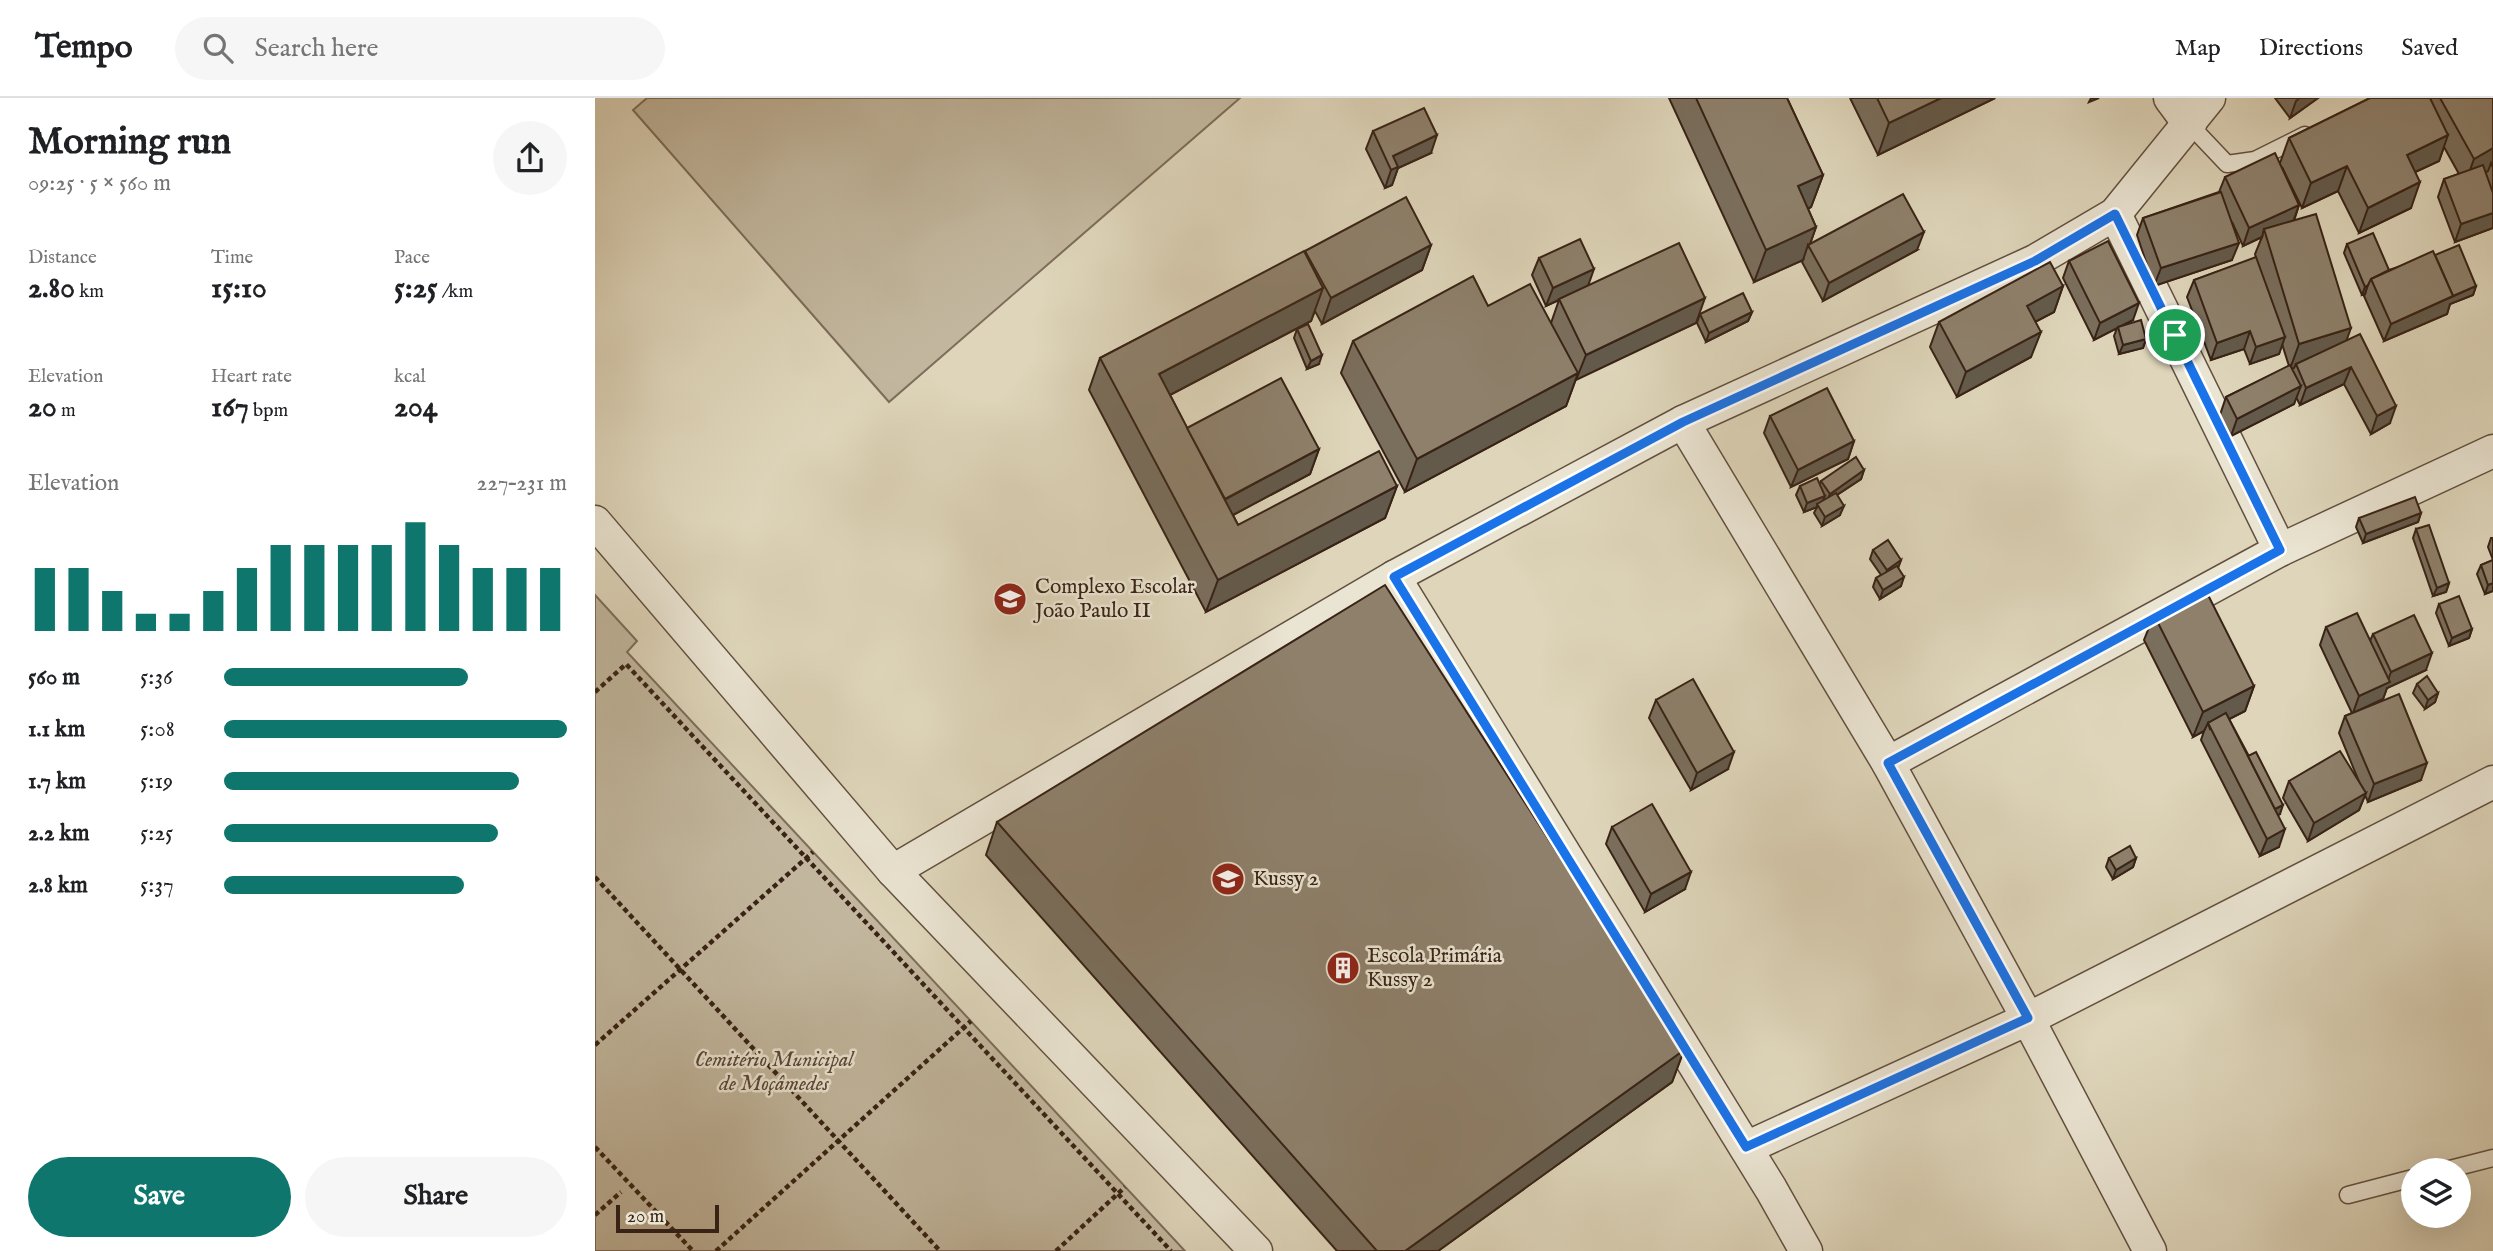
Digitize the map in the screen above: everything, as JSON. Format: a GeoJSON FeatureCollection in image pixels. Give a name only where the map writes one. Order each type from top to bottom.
{"type":"FeatureCollection","features":[{"type":"Feature","properties":{"kind":"street"},"geometry":{"type":"LineString","coordinates":[[2170,98],[2190,125]]}},
{"type":"Feature","properties":{"kind":"street"},"geometry":{"type":"LineString","coordinates":[[893,871],[1394,577],[1683,422],[2035,261],[2115,214],[2210,98]]}},
{"type":"Feature","properties":{"kind":"street"},"geometry":{"type":"LineString","coordinates":[[2115,214],[2280,550]]}},
{"type":"Feature","properties":{"kind":"street"},"geometry":{"type":"LineString","coordinates":[[1683,422],[1888,763],[2028,1018],[2150,1251]]}},
{"type":"Feature","properties":{"kind":"street"},"geometry":{"type":"LineString","coordinates":[[1888,763],[2280,550],[2493,451]]}},
{"type":"Feature","properties":{"kind":"street"},"geometry":{"type":"LineString","coordinates":[[595,522],[893,871],[1256,1251]]}},
{"type":"Feature","properties":{"kind":"street"},"geometry":{"type":"LineString","coordinates":[[1394,577],[1746,1147],[1806,1251]]}},
{"type":"Feature","properties":{"kind":"street"},"geometry":{"type":"LineString","coordinates":[[1746,1147],[2028,1018],[2493,782]]}},
{"type":"Feature","properties":{"kind":"lane"},"geometry":{"type":"LineString","coordinates":[[2190,125],[2227,164],[2255,160],[2315,130]]}},
{"type":"Feature","properties":{"kind":"lane"},"geometry":{"type":"LineString","coordinates":[[2471,1164],[2493,1158]]}},
{"type":"Feature","properties":{"kind":"lane"},"geometry":{"type":"LineString","coordinates":[[2348,1195],[2401,1181]]}},
{"type":"Feature","properties":{"kind":"path"},"geometry":{"type":"LineString","coordinates":[[595,692],[626,664],[1171,1251]]}},
{"type":"Feature","properties":{"kind":"path"},"geometry":{"type":"LineString","coordinates":[[595,1045],[813,852]]}},
{"type":"Feature","properties":{"kind":"path"},"geometry":{"type":"LineString","coordinates":[[595,877],[940,1251]]}},
{"type":"Feature","properties":{"kind":"path"},"geometry":{"type":"LineString","coordinates":[[716,1251],[971,1021]]}},
{"type":"Feature","properties":{"kind":"path"},"geometry":{"type":"LineString","coordinates":[[595,1147],[693,1251]]}},
{"type":"Feature","properties":{"kind":"path"},"geometry":{"type":"LineString","coordinates":[[1056,1251],[1125,1186]]}},
{"type":"Feature","properties":{"kind":"path"},"geometry":{"type":"LineString","coordinates":[[595,1215],[621,1192]]}},
{"type":"Feature","properties":{"kind":"green space"},"geometry":{"type":"Polygon","coordinates":[[[647,98],[1240,98],[889,402],[633,110],[647,98]]]}},
{"type":"Feature","properties":{"kind":"green space","name":"Cemitério Municipal de Moçâmedes"},"geometry":{"type":"Polygon","coordinates":[[[595,595],[637,641],[627,652],[1185,1251],[595,1251],[595,595]]]}},
{"type":"Feature","properties":{"kind":"building"},"geometry":{"type":"Polygon","coordinates":[[[1696,98],[1787,98],[1823,175],[1798,186],[1816,227],[1766,250],[1696,98]]]}},
{"type":"Feature","properties":{"kind":"building"},"geometry":{"type":"Polygon","coordinates":[[[1877,98],[1941,98],[1889,123],[1877,98]]]}},
{"type":"Feature","properties":{"kind":"building"},"geometry":{"type":"Polygon","coordinates":[[[2370,98],[2430,98],[2448,135],[2407,155],[2420,182],[2368,208],[2347,166],[2311,183],[2289,138],[2370,98]]]}},
{"type":"Feature","properties":{"kind":"building"},"geometry":{"type":"Polygon","coordinates":[[[2440,98],[2493,98],[2493,148],[2474,159],[2440,98]]]}},
{"type":"Feature","properties":{"kind":"building"},"geometry":{"type":"Polygon","coordinates":[[[1424,108],[1437,135],[1393,156],[1398,167],[1391,170],[1373,131],[1424,108]]]}},
{"type":"Feature","properties":{"kind":"building"},"geometry":{"type":"Polygon","coordinates":[[[2275,153],[2299,205],[2249,228],[2225,177],[2275,153]]]}},
{"type":"Feature","properties":{"kind":"building"},"geometry":{"type":"Polygon","coordinates":[[[2483,165],[2493,193],[2493,213],[2461,224],[2444,179],[2483,165]]]}},
{"type":"Feature","properties":{"kind":"building"},"geometry":{"type":"Polygon","coordinates":[[[2221,192],[2239,243],[2161,268],[2143,218],[2221,192]]]}},
{"type":"Feature","properties":{"kind":"building"},"geometry":{"type":"Polygon","coordinates":[[[1903,194],[1924,232],[1829,283],[1808,245],[1903,194]]]}},
{"type":"Feature","properties":{"kind":"building"},"geometry":{"type":"Polygon","coordinates":[[[1406,197],[1431,245],[1331,298],[1305,251],[1406,197]]]}},
{"type":"Feature","properties":{"kind":"building"},"geometry":{"type":"Polygon","coordinates":[[[2316,214],[2351,328],[2299,344],[2264,229],[2316,214]]]}},
{"type":"Feature","properties":{"kind":"building"},"geometry":{"type":"Polygon","coordinates":[[[2373,233],[2389,270],[2371,279],[2365,287],[2347,244],[2373,233]]]}},
{"type":"Feature","properties":{"kind":"building"},"geometry":{"type":"Polygon","coordinates":[[[1580,239],[1594,269],[1553,288],[1539,258],[1580,239]]]}},
{"type":"Feature","properties":{"kind":"building"},"geometry":{"type":"Polygon","coordinates":[[[2108,241],[2139,303],[2100,323],[2069,261],[2108,241]]]}},
{"type":"Feature","properties":{"kind":"building"},"geometry":{"type":"Polygon","coordinates":[[[1679,243],[1705,298],[1586,355],[1559,299],[1679,243]]]}},
{"type":"Feature","properties":{"kind":"building"},"geometry":{"type":"Polygon","coordinates":[[[2459,245],[2476,286],[2453,296],[2435,255],[2459,245]]]}},
{"type":"Feature","properties":{"kind":"building"},"geometry":{"type":"Polygon","coordinates":[[[1304,251],[1323,288],[1159,374],[1238,525],[1379,451],[1397,486],[1218,580],[1100,358],[1304,251]]]}},
{"type":"Feature","properties":{"kind":"building"},"geometry":{"type":"Polygon","coordinates":[[[2433,251],[2453,296],[2391,324],[2371,279],[2433,251]]]}},
{"type":"Feature","properties":{"kind":"building"},"geometry":{"type":"Polygon","coordinates":[[[2256,257],[2285,337],[2256,347],[2250,331],[2217,343],[2194,280],[2256,257]]]}},
{"type":"Feature","properties":{"kind":"building"},"geometry":{"type":"Polygon","coordinates":[[[2050,262],[2063,286],[2027,306],[2041,332],[1966,372],[1939,322],[2050,262]]]}},
{"type":"Feature","properties":{"kind":"building"},"geometry":{"type":"Polygon","coordinates":[[[1473,276],[1488,306],[1530,284],[1578,373],[1417,459],[1353,341],[1473,276]]]}},
{"type":"Feature","properties":{"kind":"building"},"geometry":{"type":"Polygon","coordinates":[[[1743,293],[1752,312],[1709,333],[1700,314],[1743,293]]]}},
{"type":"Feature","properties":{"kind":"building"},"geometry":{"type":"Polygon","coordinates":[[[2141,320],[2146,339],[2123,345],[2118,327],[2141,320]]]}},
{"type":"Feature","properties":{"kind":"building"},"geometry":{"type":"Polygon","coordinates":[[[1308,324],[1322,355],[1311,361],[1297,329],[1308,324]]]}},
{"type":"Feature","properties":{"kind":"building"},"geometry":{"type":"Polygon","coordinates":[[[2360,334],[2396,406],[2377,416],[2351,367],[2306,388],[2296,364],[2360,334]]]}},
{"type":"Feature","properties":{"kind":"building"},"geometry":{"type":"Polygon","coordinates":[[[2290,365],[2301,386],[2237,419],[2226,397],[2290,365]]]}},
{"type":"Feature","properties":{"kind":"building"},"geometry":{"type":"Polygon","coordinates":[[[1281,378],[1319,449],[1225,499],[1187,428],[1281,378]]]}},
{"type":"Feature","properties":{"kind":"building"},"geometry":{"type":"Polygon","coordinates":[[[1827,388],[1854,441],[1798,470],[1770,416],[1827,388]]]}},
{"type":"Feature","properties":{"kind":"building"},"geometry":{"type":"Polygon","coordinates":[[[1856,457],[1864,470],[1830,494],[1821,481],[1856,457]]]}},
{"type":"Feature","properties":{"kind":"building"},"geometry":{"type":"Polygon","coordinates":[[[1817,478],[1825,496],[1807,503],[1800,486],[1817,478]]]}},
{"type":"Feature","properties":{"kind":"building"},"geometry":{"type":"Polygon","coordinates":[[[1836,493],[1844,506],[1825,517],[1817,504],[1836,493]]]}},
{"type":"Feature","properties":{"kind":"building"},"geometry":{"type":"Polygon","coordinates":[[[2415,497],[2421,513],[2366,534],[2359,518],[2415,497]]]}},
{"type":"Feature","properties":{"kind":"building"},"geometry":{"type":"Polygon","coordinates":[[[2429,525],[2449,583],[2437,588],[2416,529],[2429,525]]]}},
{"type":"Feature","properties":{"kind":"building"},"geometry":{"type":"Polygon","coordinates":[[[1888,540],[1901,560],[1887,570],[1873,550],[1888,540]]]}},
{"type":"Feature","properties":{"kind":"building"},"geometry":{"type":"Polygon","coordinates":[[[2493,560],[2493,583],[2488,585],[2481,565],[2493,560]]]}},
{"type":"Feature","properties":{"kind":"building"},"geometry":{"type":"Polygon","coordinates":[[[1897,566],[1904,577],[1883,590],[1876,578],[1897,566]]]}},
{"type":"Feature","properties":{"kind":"building","name":"Escola Primária Kussy 2"},"geometry":{"type":"Polygon","coordinates":[[[1385,585],[1684,1050],[1405,1251],[1377,1251],[997,822],[1385,585]]]}},
{"type":"Feature","properties":{"kind":"building"},"geometry":{"type":"Polygon","coordinates":[[[2205,589],[2254,686],[2203,712],[2154,615],[2205,589]]]}},
{"type":"Feature","properties":{"kind":"building"},"geometry":{"type":"Polygon","coordinates":[[[2459,596],[2472,629],[2452,638],[2439,604],[2459,596]]]}},
{"type":"Feature","properties":{"kind":"building"},"geometry":{"type":"Polygon","coordinates":[[[2357,613],[2390,682],[2359,696],[2326,627],[2357,613]]]}},
{"type":"Feature","properties":{"kind":"building"},"geometry":{"type":"Polygon","coordinates":[[[2414,615],[2432,653],[2391,672],[2373,634],[2414,615]]]}},
{"type":"Feature","properties":{"kind":"building"},"geometry":{"type":"Polygon","coordinates":[[[2427,676],[2438,693],[2428,700],[2417,684],[2427,676]]]}},
{"type":"Feature","properties":{"kind":"building"},"geometry":{"type":"Polygon","coordinates":[[[1693,679],[1734,752],[1697,773],[1656,700],[1693,679]]]}},
{"type":"Feature","properties":{"kind":"building"},"geometry":{"type":"Polygon","coordinates":[[[2399,694],[2427,763],[2374,784],[2345,716],[2399,694]]]}},
{"type":"Feature","properties":{"kind":"building"},"geometry":{"type":"Polygon","coordinates":[[[2226,713],[2285,829],[2267,839],[2208,723],[2226,713]]]}},
{"type":"Feature","properties":{"kind":"building"},"geometry":{"type":"Polygon","coordinates":[[[2340,751],[2366,793],[2314,823],[2289,781],[2340,751]]]}},
{"type":"Feature","properties":{"kind":"building"},"geometry":{"type":"Polygon","coordinates":[[[2256,752],[2283,805],[2275,809],[2248,756],[2256,752]]]}},
{"type":"Feature","properties":{"kind":"building"},"geometry":{"type":"Polygon","coordinates":[[[1652,804],[1691,872],[1651,894],[1612,827],[1652,804]]]}},
{"type":"Feature","properties":{"kind":"building"},"geometry":{"type":"Polygon","coordinates":[[[2130,846],[2136,858],[2116,870],[2109,858],[2130,846]]]}},
{"type":"Feature","properties":{"kind":"place","name":"Complexo Escolar João Paulo II"},"geometry":{"type":"Point","coordinates":[1010,599]}},
{"type":"Feature","properties":{"kind":"place","name":"Kussy 2"},"geometry":{"type":"Point","coordinates":[1228,879]}},
{"type":"Feature","properties":{"kind":"place","name":"Escola Primária Kussy 2"},"geometry":{"type":"Point","coordinates":[1343,968]}},
{"type":"Feature","properties":{"kind":"route"},"geometry":{"type":"LineString","coordinates":[[2115,214],[2175,335],[2280,550],[1888,763],[2028,1018],[1746,1147],[1394,577],[1683,422],[2035,261],[2115,214]]}}]}
